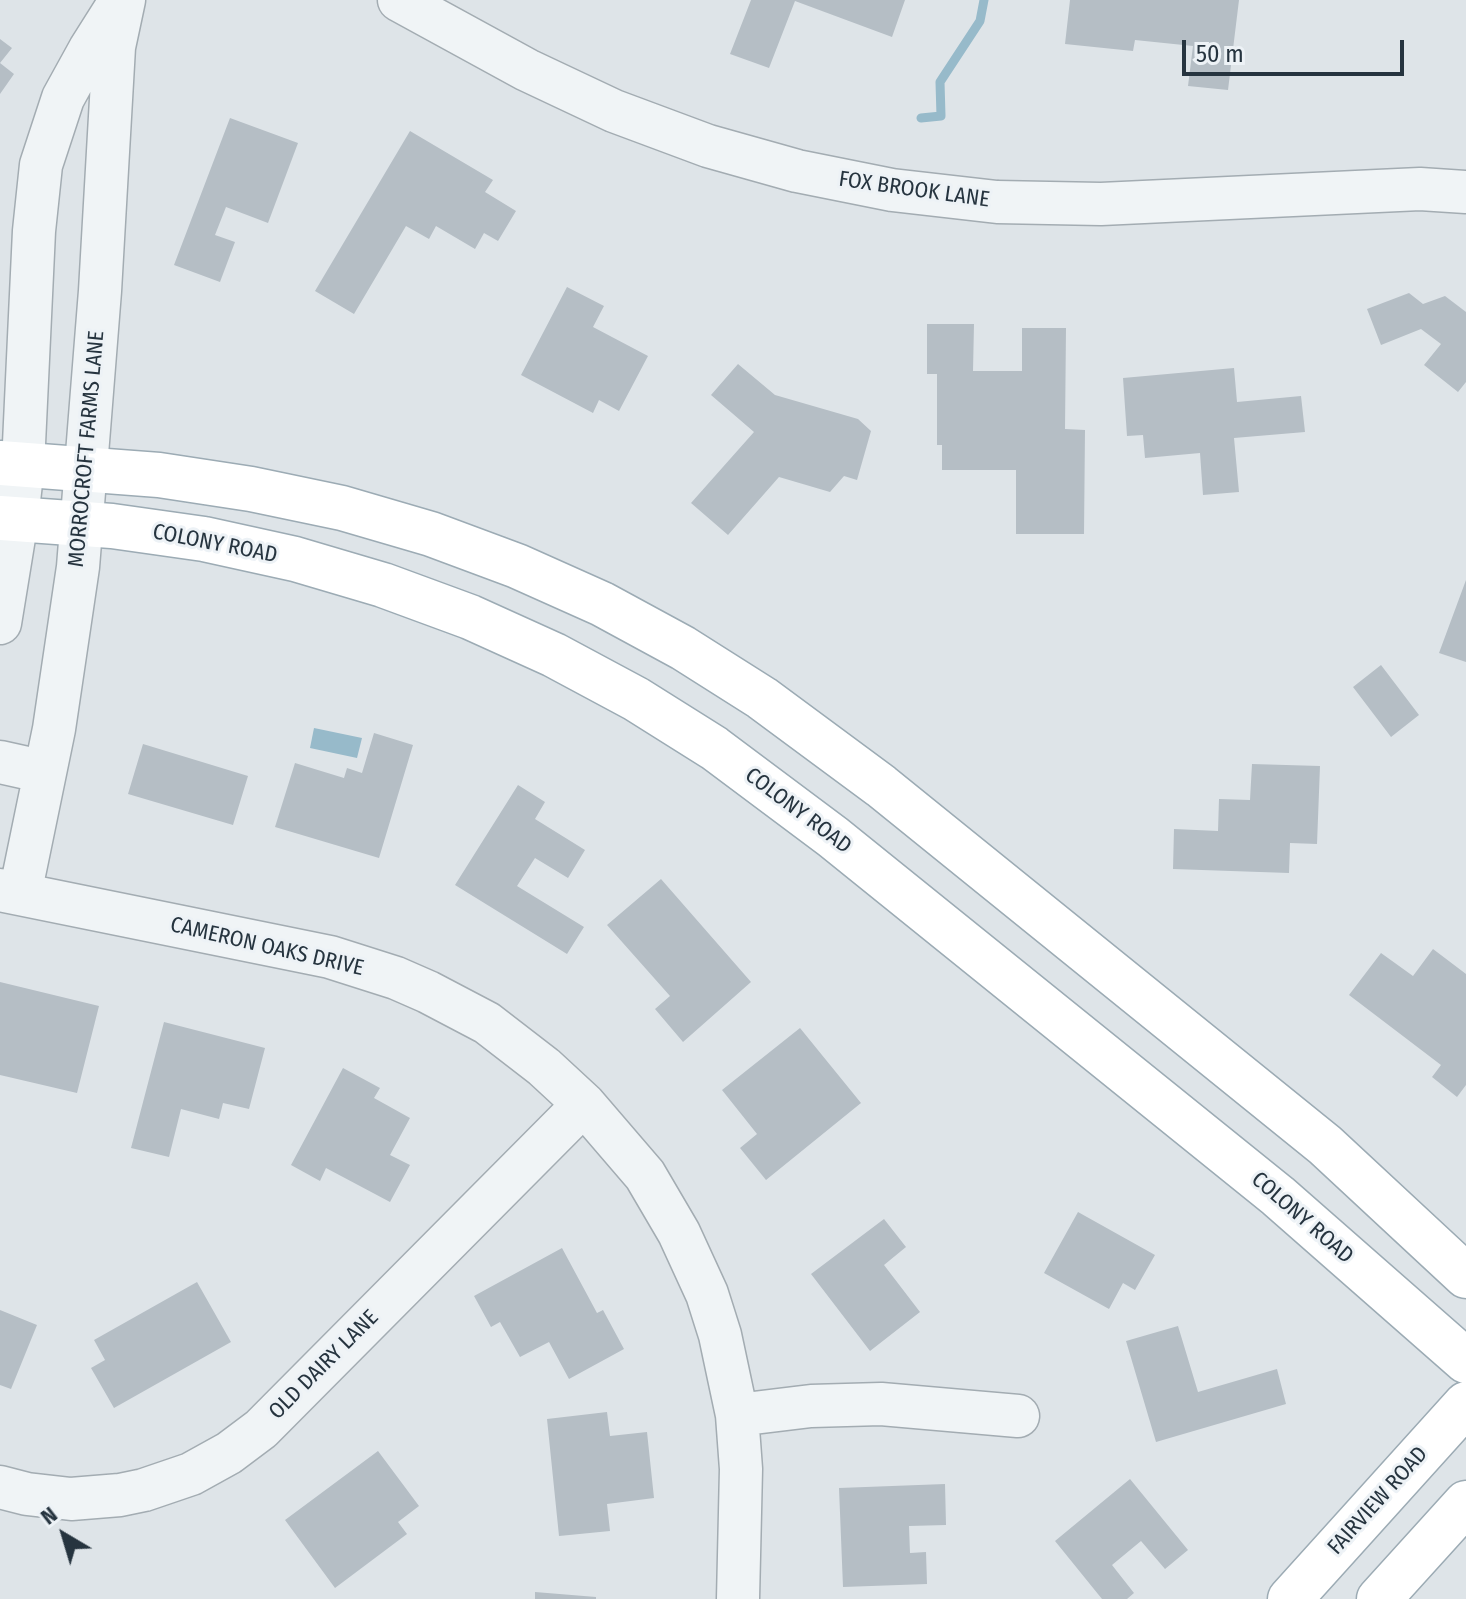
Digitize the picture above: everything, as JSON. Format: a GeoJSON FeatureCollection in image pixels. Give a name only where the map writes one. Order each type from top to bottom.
{"type":"FeatureCollection","features":[{"type":"Feature","properties":{"kind":"main road"},"geometry":{"type":"LineString","coordinates":[[12,464],[159,475],[251,489],[342,508],[431,534],[517,566],[683,648],[762,698],[893,796],[1325,1145],[1466,1276]]}},
{"type":"Feature","properties":{"kind":"main road","name":"COLONY ROAD"},"geometry":{"type":"LineString","coordinates":[[9,518],[82,523],[204,539],[295,559],[383,585],[470,617],[554,655],[636,699],[714,748],[833,837],[1278,1196],[1466,1361]]}},
{"type":"Feature","properties":{"kind":"main road","name":"FAIRVIEW ROAD"},"geometry":{"type":"LineString","coordinates":[[1290,1599],[1466,1404]]}},
{"type":"Feature","properties":{"kind":"main road"},"geometry":{"type":"LineString","coordinates":[[1379,1599],[1466,1503]]}},
{"type":"Feature","properties":{"kind":"street","name":"MORROCROFT FARMS LANE"},"geometry":{"type":"LineString","coordinates":[[0,623],[41,165],[63,98],[90,49],[123,0]]}},
{"type":"Feature","properties":{"kind":"street","name":"MORROCROFT FARMS LANE"},"geometry":{"type":"LineString","coordinates":[[10,892],[45,772],[70,630],[87,470],[114,47],[123,0]]}},
{"type":"Feature","properties":{"kind":"street","name":"FOX BROOK LANE"},"geometry":{"type":"LineString","coordinates":[[399,0],[527,70],[614,111],[723,150],[797,171],[892,190],[997,202],[1090,204],[1420,189],[1466,192]]}},
{"type":"Feature","properties":{"kind":"street"},"geometry":{"type":"LineString","coordinates":[[34,231],[103,238]]}},
{"type":"Feature","properties":{"kind":"street"},"geometry":{"type":"LineString","coordinates":[[0,762],[45,772]]}},
{"type":"Feature","properties":{"kind":"street","name":"CAMERON OAKS DRIVE"},"geometry":{"type":"LineString","coordinates":[[10,892],[330,957],[396,978],[487,1023],[544,1067],[584,1104],[645,1175],[679,1233],[707,1294],[720,1335],[737,1415],[741,1469],[738,1599]]}},
{"type":"Feature","properties":{"kind":"street","name":"OLD DAIRY LANE"},"geometry":{"type":"LineString","coordinates":[[0,1487],[27,1494],[71,1499],[120,1495],[191,1474],[229,1453],[261,1429],[584,1104]]}},
{"type":"Feature","properties":{"kind":"street"},"geometry":{"type":"LineString","coordinates":[[737,1415],[811,1406],[881,1404],[1018,1416]]}},
{"type":"Feature","properties":{"kind":"water"},"geometry":{"type":"Polygon","coordinates":[[[314,728],[362,738],[357,758],[310,748],[314,728]]]}},
{"type":"Feature","properties":{"kind":"building"},"geometry":{"type":"Polygon","coordinates":[[[751,0],[905,0],[892,37],[795,1],[769,68],[730,54],[751,0]]]}},
{"type":"Feature","properties":{"kind":"building"},"geometry":{"type":"Polygon","coordinates":[[[1070,0],[1239,0],[1228,90],[1188,86],[1193,46],[1135,40],[1133,51],[1065,44],[1070,0]]]}},
{"type":"Feature","properties":{"kind":"building"},"geometry":{"type":"Polygon","coordinates":[[[0,39],[12,48],[0,63],[0,39]]]}},
{"type":"Feature","properties":{"kind":"building"},"geometry":{"type":"Polygon","coordinates":[[[0,63],[14,74],[0,94],[0,63]]]}},
{"type":"Feature","properties":{"kind":"building"},"geometry":{"type":"Polygon","coordinates":[[[230,118],[298,143],[268,223],[226,207],[215,235],[235,242],[220,282],[174,265],[230,118]]]}},
{"type":"Feature","properties":{"kind":"building"},"geometry":{"type":"Polygon","coordinates":[[[410,131],[493,180],[485,192],[516,211],[498,241],[484,233],[475,249],[436,226],[429,239],[406,226],[354,314],[315,291],[410,131]]]}},
{"type":"Feature","properties":{"kind":"building"},"geometry":{"type":"Polygon","coordinates":[[[567,287],[604,306],[593,327],[648,356],[619,411],[599,400],[593,413],[521,375],[567,287]]]}},
{"type":"Feature","properties":{"kind":"building"},"geometry":{"type":"Polygon","coordinates":[[[1409,293],[1423,304],[1445,296],[1466,312],[1466,382],[1458,392],[1424,365],[1441,344],[1421,329],[1381,345],[1367,309],[1409,293]]]}},
{"type":"Feature","properties":{"kind":"building"},"geometry":{"type":"Polygon","coordinates":[[[927,324],[974,324],[973,371],[1022,371],[1022,328],[1066,328],[1065,429],[1085,430],[1084,534],[1016,534],[1016,470],[942,470],[942,445],[937,445],[937,374],[927,374],[927,324]]]}},
{"type":"Feature","properties":{"kind":"building"},"geometry":{"type":"Polygon","coordinates":[[[738,364],[775,395],[858,419],[871,431],[857,480],[844,476],[830,492],[779,477],[728,535],[691,503],[754,432],[711,395],[738,364]]]}},
{"type":"Feature","properties":{"kind":"building"},"geometry":{"type":"Polygon","coordinates":[[[1234,368],[1237,402],[1301,396],[1305,432],[1234,438],[1239,492],[1203,495],[1200,453],[1145,458],[1143,435],[1127,436],[1123,378],[1234,368]]]}},
{"type":"Feature","properties":{"kind":"building"},"geometry":{"type":"Polygon","coordinates":[[[1466,580],[1466,662],[1439,653],[1466,580]]]}},
{"type":"Feature","properties":{"kind":"building"},"geometry":{"type":"Polygon","coordinates":[[[1381,665],[1419,715],[1391,737],[1353,687],[1381,665]]]}},
{"type":"Feature","properties":{"kind":"building"},"geometry":{"type":"Polygon","coordinates":[[[374,733],[413,745],[379,858],[275,827],[295,763],[344,778],[347,768],[362,773],[374,733]]]}},
{"type":"Feature","properties":{"kind":"building"},"geometry":{"type":"Polygon","coordinates":[[[143,744],[248,776],[233,825],[128,794],[143,744]]]}},
{"type":"Feature","properties":{"kind":"building"},"geometry":{"type":"Polygon","coordinates":[[[1252,764],[1320,766],[1317,844],[1290,843],[1289,873],[1173,869],[1174,829],[1218,831],[1219,799],[1250,800],[1252,764]]]}},
{"type":"Feature","properties":{"kind":"building"},"geometry":{"type":"Polygon","coordinates":[[[518,785],[545,802],[535,819],[585,850],[568,878],[535,858],[517,886],[584,927],[567,954],[455,885],[518,785]]]}},
{"type":"Feature","properties":{"kind":"building"},"geometry":{"type":"Polygon","coordinates":[[[661,879],[751,982],[683,1042],[655,1009],[670,996],[607,925],[661,879]]]}},
{"type":"Feature","properties":{"kind":"building"},"geometry":{"type":"Polygon","coordinates":[[[1433,949],[1466,974],[1466,1085],[1457,1097],[1432,1077],[1441,1065],[1349,995],[1381,953],[1413,976],[1433,949]]]}},
{"type":"Feature","properties":{"kind":"building"},"geometry":{"type":"Polygon","coordinates":[[[0,982],[99,1006],[77,1093],[0,1075],[0,982]]]}},
{"type":"Feature","properties":{"kind":"building"},"geometry":{"type":"Polygon","coordinates":[[[164,1022],[265,1048],[249,1109],[223,1103],[219,1119],[181,1109],[169,1157],[131,1148],[164,1022]]]}},
{"type":"Feature","properties":{"kind":"building"},"geometry":{"type":"Polygon","coordinates":[[[800,1028],[861,1103],[766,1180],[740,1148],[757,1134],[722,1090],[800,1028]]]}},
{"type":"Feature","properties":{"kind":"building"},"geometry":{"type":"Polygon","coordinates":[[[343,1068],[380,1088],[374,1098],[410,1118],[390,1155],[410,1165],[390,1202],[326,1168],[320,1181],[291,1165],[343,1068]]]}},
{"type":"Feature","properties":{"kind":"building"},"geometry":{"type":"Polygon","coordinates":[[[1078,1212],[1155,1255],[1135,1290],[1123,1283],[1109,1309],[1044,1273],[1078,1212]]]}},
{"type":"Feature","properties":{"kind":"building"},"geometry":{"type":"Polygon","coordinates":[[[884,1219],[906,1247],[884,1265],[920,1312],[870,1351],[811,1274],[884,1219]]]}},
{"type":"Feature","properties":{"kind":"building"},"geometry":{"type":"Polygon","coordinates":[[[562,1248],[597,1313],[603,1310],[624,1349],[569,1379],[549,1342],[520,1357],[500,1322],[491,1327],[474,1296],[562,1248]]]}},
{"type":"Feature","properties":{"kind":"building"},"geometry":{"type":"Polygon","coordinates":[[[197,1282],[231,1342],[114,1408],[91,1368],[105,1360],[94,1340],[197,1282]]]}},
{"type":"Feature","properties":{"kind":"building"},"geometry":{"type":"Polygon","coordinates":[[[0,1310],[37,1325],[11,1389],[0,1385],[0,1310]]]}},
{"type":"Feature","properties":{"kind":"building"},"geometry":{"type":"Polygon","coordinates":[[[1178,1326],[1198,1392],[1277,1369],[1286,1404],[1156,1442],[1126,1341],[1178,1326]]]}},
{"type":"Feature","properties":{"kind":"building"},"geometry":{"type":"Polygon","coordinates":[[[607,1412],[610,1436],[647,1432],[654,1498],[607,1504],[610,1531],[559,1536],[547,1419],[607,1412]]]}},
{"type":"Feature","properties":{"kind":"building"},"geometry":{"type":"Polygon","coordinates":[[[378,1451],[419,1506],[398,1522],[407,1534],[335,1588],[285,1520],[378,1451]]]}},
{"type":"Feature","properties":{"kind":"building"},"geometry":{"type":"Polygon","coordinates":[[[1130,1479],[1188,1550],[1165,1569],[1141,1541],[1112,1565],[1134,1593],[1127,1599],[1102,1599],[1055,1541],[1130,1479]]]}},
{"type":"Feature","properties":{"kind":"building"},"geometry":{"type":"Polygon","coordinates":[[[945,1484],[946,1525],[909,1526],[910,1553],[926,1552],[927,1584],[843,1587],[839,1488],[945,1484]]]}},
{"type":"Feature","properties":{"kind":"building"},"geometry":{"type":"Polygon","coordinates":[[[535,1592],[596,1597],[596,1599],[535,1599],[535,1592]]]}},
{"type":"Feature","properties":{"kind":"waterway"},"geometry":{"type":"LineString","coordinates":[[921,118],[941,116],[940,82],[980,21],[984,0]]}}]}
